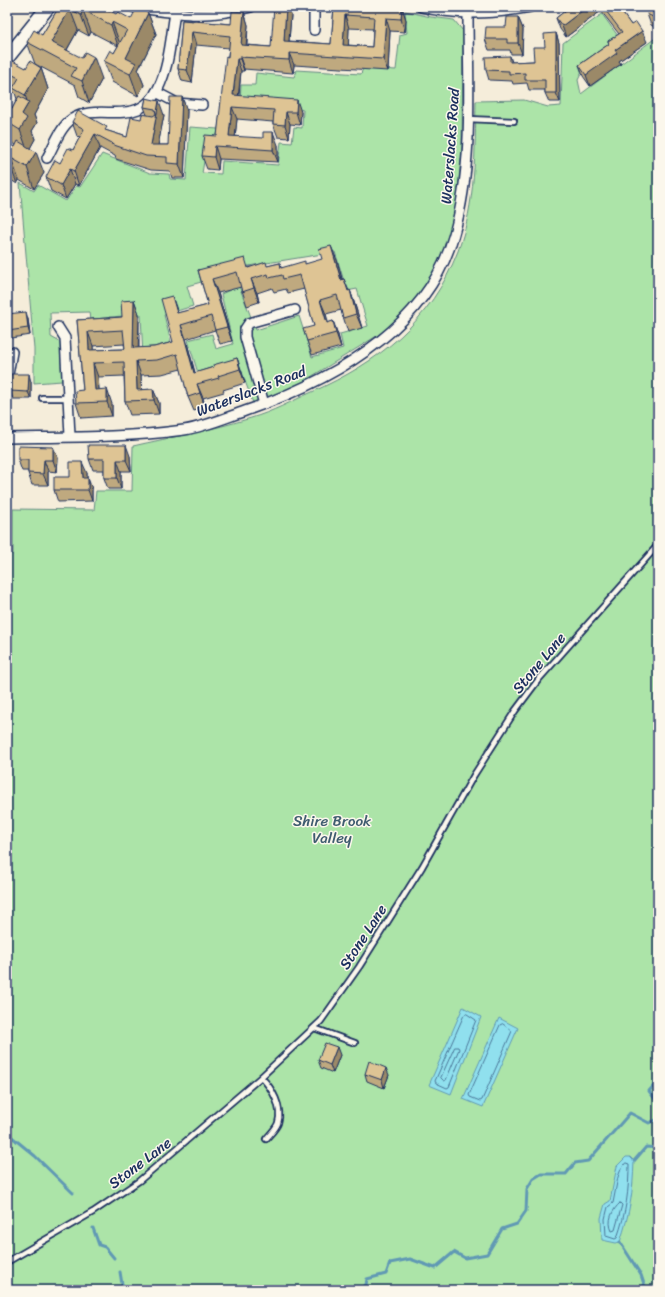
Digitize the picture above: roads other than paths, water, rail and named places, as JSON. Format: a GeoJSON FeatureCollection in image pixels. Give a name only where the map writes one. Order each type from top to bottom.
{"type":"FeatureCollection","features":[{"type":"Feature","properties":{"kind":"main road"},"geometry":{"type":"LineString","coordinates":[[7,58],[48,7]]}},
{"type":"Feature","properties":{"kind":"street"},"geometry":{"type":"LineString","coordinates":[[133,7],[177,11],[192,15],[233,12],[250,7]]}},
{"type":"Feature","properties":{"kind":"street"},"geometry":{"type":"LineString","coordinates":[[314,7],[314,30]]}},
{"type":"Feature","properties":{"kind":"street"},"geometry":{"type":"LineString","coordinates":[[421,7],[448,12],[468,13],[506,11],[530,7]]}},
{"type":"Feature","properties":{"kind":"street"},"geometry":{"type":"LineString","coordinates":[[47,158],[65,125],[72,119],[90,114],[129,116],[149,102],[162,82],[177,11]]}},
{"type":"Feature","properties":{"kind":"street","name":"Waterslacks Road"},"geometry":{"type":"LineString","coordinates":[[7,438],[122,435],[184,430],[202,426],[295,392],[332,372],[368,349],[400,324],[423,296],[443,264],[455,233],[464,182],[468,119],[468,13]]}},
{"type":"Feature","properties":{"kind":"street"},"geometry":{"type":"LineString","coordinates":[[156,92],[177,103],[202,105]]}},
{"type":"Feature","properties":{"kind":"street"},"geometry":{"type":"LineString","coordinates":[[264,404],[245,336],[245,329],[249,323],[296,310]]}},
{"type":"Feature","properties":{"kind":"street"},"geometry":{"type":"LineString","coordinates":[[58,327],[65,338],[70,436]]}},
{"type":"Feature","properties":{"kind":"street"},"geometry":{"type":"LineString","coordinates":[[7,380],[12,352]]}},
{"type":"Feature","properties":{"kind":"lane"},"geometry":{"type":"LineString","coordinates":[[468,119],[514,121]]}},
{"type":"Feature","properties":{"kind":"lane"},"geometry":{"type":"LineString","coordinates":[[42,398],[69,398]]}},
{"type":"Feature","properties":{"kind":"lane","name":"Stone Lane"},"geometry":{"type":"LineString","coordinates":[[7,1262],[93,1212],[139,1181],[261,1077],[321,1021],[363,960],[422,867],[474,775],[515,711],[539,679],[658,546]]}},
{"type":"Feature","properties":{"kind":"lane"},"geometry":{"type":"LineString","coordinates":[[314,1028],[355,1043]]}},
{"type":"Feature","properties":{"kind":"lane"},"geometry":{"type":"LineString","coordinates":[[261,1077],[271,1088],[278,1103],[278,1124],[266,1139]]}},
{"type":"Feature","properties":{"kind":"water"},"geometry":{"type":"Polygon","coordinates":[[[463,1007],[481,1017],[451,1094],[429,1085],[463,1007]]]}},
{"type":"Feature","properties":{"kind":"water"},"geometry":{"type":"Polygon","coordinates":[[[499,1018],[518,1028],[483,1107],[463,1099],[499,1018]]]}},
{"type":"Feature","properties":{"kind":"water"},"geometry":{"type":"Polygon","coordinates":[[[626,1157],[630,1157],[634,1161],[632,1193],[629,1212],[620,1242],[616,1243],[602,1240],[601,1218],[605,1204],[610,1201],[617,1166],[626,1157]]]}},
{"type":"Feature","properties":{"kind":"waterway"},"geometry":{"type":"LineString","coordinates":[[658,1081],[649,1091],[658,1103]]}},
{"type":"Feature","properties":{"kind":"waterway"},"geometry":{"type":"LineString","coordinates":[[358,1290],[366,1285],[367,1279],[386,1274],[390,1263],[410,1259],[435,1268],[454,1252],[465,1258],[487,1254],[502,1229],[517,1224],[526,1211],[527,1189],[533,1179],[541,1174],[566,1174],[575,1163],[588,1161],[630,1113],[649,1123],[658,1119]]}},
{"type":"Feature","properties":{"kind":"waterway"},"geometry":{"type":"LineString","coordinates":[[7,1133],[35,1156],[73,1193]]}},
{"type":"Feature","properties":{"kind":"waterway"},"geometry":{"type":"LineString","coordinates":[[634,1161],[646,1147],[658,1148]]}},
{"type":"Feature","properties":{"kind":"waterway"},"geometry":{"type":"LineString","coordinates":[[93,1228],[99,1245],[105,1247],[114,1258]]}},
{"type":"Feature","properties":{"kind":"waterway"},"geometry":{"type":"LineString","coordinates":[[620,1242],[641,1275],[646,1290]]}},
{"type":"Feature","properties":{"kind":"waterway"},"geometry":{"type":"LineString","coordinates":[[120,1272],[123,1290]]}},
{"type":"Feature","properties":{"kind":"park label","name":"Shire Brook Valley"},"geometry":{"type":"Point","coordinates":[332,830]}}]}
